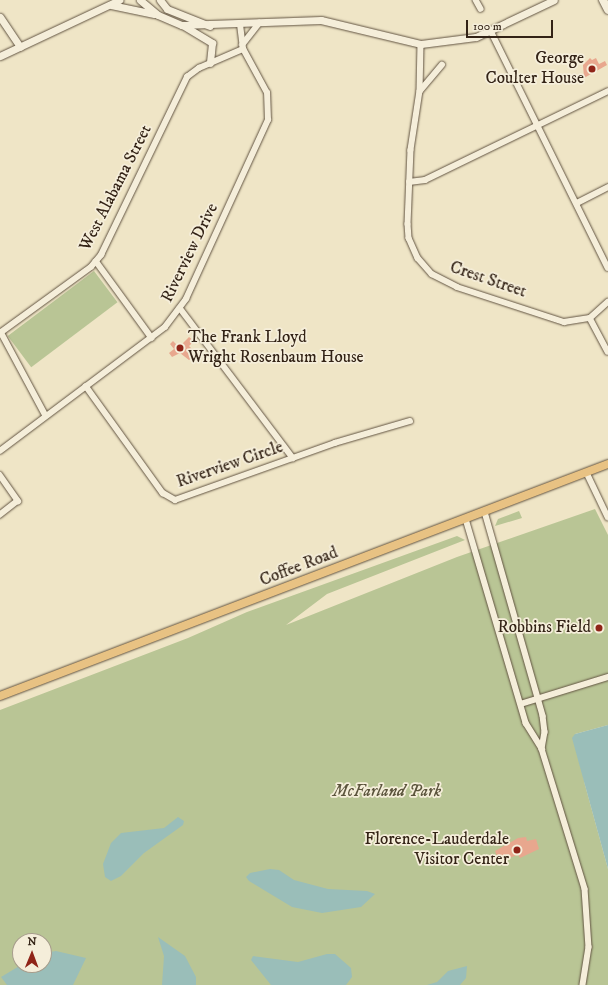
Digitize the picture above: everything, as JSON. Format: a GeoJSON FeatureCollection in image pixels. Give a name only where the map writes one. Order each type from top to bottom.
{"type":"FeatureCollection","features":[{"type":"Feature","properties":{"kind":"main road"},"geometry":{"type":"LineString","coordinates":[[603,0],[608,10]]}},
{"type":"Feature","properties":{"kind":"main road","name":"Coffee Road"},"geometry":{"type":"LineString","coordinates":[[0,696],[466,520],[608,464]]}},
{"type":"Feature","properties":{"kind":"street"},"geometry":{"type":"LineString","coordinates":[[0,56],[119,0]]}},
{"type":"Feature","properties":{"kind":"street"},"geometry":{"type":"LineString","coordinates":[[140,0],[158,15]]}},
{"type":"Feature","properties":{"kind":"street"},"geometry":{"type":"LineString","coordinates":[[160,0],[167,9],[211,26]]}},
{"type":"Feature","properties":{"kind":"street"},"geometry":{"type":"LineString","coordinates":[[476,0],[481,10]]}},
{"type":"Feature","properties":{"kind":"street"},"geometry":{"type":"LineString","coordinates":[[182,25],[211,26],[259,22],[320,20],[421,44],[457,41],[491,31],[554,0]]}},
{"type":"Feature","properties":{"kind":"street"},"geometry":{"type":"LineString","coordinates":[[109,5],[158,15],[182,25],[212,43],[210,63]]}},
{"type":"Feature","properties":{"kind":"street"},"geometry":{"type":"LineString","coordinates":[[0,17],[20,47]]}},
{"type":"Feature","properties":{"kind":"street"},"geometry":{"type":"LineString","coordinates":[[243,47],[259,22]]}},
{"type":"Feature","properties":{"kind":"street","name":"Riverview Drive"},"geometry":{"type":"LineString","coordinates":[[0,451],[152,338],[170,322],[180,308],[268,120],[267,92],[243,47],[240,24]]}},
{"type":"Feature","properties":{"kind":"street"},"geometry":{"type":"LineString","coordinates":[[491,31],[539,125],[608,268]]}},
{"type":"Feature","properties":{"kind":"street","name":"Crest Street"},"geometry":{"type":"LineString","coordinates":[[421,44],[420,91],[409,182],[409,238],[418,258],[432,274],[471,292],[571,323],[590,318]]}},
{"type":"Feature","properties":{"kind":"street","name":"West Alabama Street"},"geometry":{"type":"LineString","coordinates":[[0,333],[96,261],[106,247],[178,91],[193,72],[243,47]]}},
{"type":"Feature","properties":{"kind":"street"},"geometry":{"type":"LineString","coordinates":[[420,91],[442,65]]}},
{"type":"Feature","properties":{"kind":"street"},"geometry":{"type":"LineString","coordinates":[[409,182],[425,180],[608,91]]}},
{"type":"Feature","properties":{"kind":"street"},"geometry":{"type":"LineString","coordinates":[[577,203],[608,187]]}},
{"type":"Feature","properties":{"kind":"street"},"geometry":{"type":"LineString","coordinates":[[96,261],[152,338]]}},
{"type":"Feature","properties":{"kind":"street"},"geometry":{"type":"LineString","coordinates":[[608,302],[590,318],[608,352]]}},
{"type":"Feature","properties":{"kind":"street"},"geometry":{"type":"LineString","coordinates":[[180,308],[293,458]]}},
{"type":"Feature","properties":{"kind":"street"},"geometry":{"type":"LineString","coordinates":[[0,333],[46,416]]}},
{"type":"Feature","properties":{"kind":"street","name":"Riverview Circle"},"geometry":{"type":"LineString","coordinates":[[86,386],[163,493],[175,500],[293,458],[410,421]]}},
{"type":"Feature","properties":{"kind":"street"},"geometry":{"type":"LineString","coordinates":[[587,473],[608,517]]}},
{"type":"Feature","properties":{"kind":"street"},"geometry":{"type":"LineString","coordinates":[[0,475],[18,500],[0,515]]}},
{"type":"Feature","properties":{"kind":"street"},"geometry":{"type":"LineString","coordinates":[[485,512],[538,698],[545,732],[542,749]]}},
{"type":"Feature","properties":{"kind":"street"},"geometry":{"type":"LineString","coordinates":[[466,520],[521,704],[532,736],[542,749],[585,888],[589,947],[583,985]]}},
{"type":"Feature","properties":{"kind":"street"},"geometry":{"type":"LineString","coordinates":[[521,704],[608,677]]}},
{"type":"Feature","properties":{"kind":"green space"},"geometry":{"type":"Polygon","coordinates":[[[94,271],[117,302],[31,367],[8,336],[94,271]]]}},
{"type":"Feature","properties":{"kind":"green space","name":"McFarland Park"},"geometry":{"type":"Polygon","coordinates":[[[595,509],[608,535],[608,725],[575,734],[585,785],[608,869],[608,985],[0,985],[0,710],[188,638],[247,612],[457,536],[465,540],[327,594],[286,625],[457,557],[595,509]]]}},
{"type":"Feature","properties":{"kind":"green space"},"geometry":{"type":"Polygon","coordinates":[[[519,511],[522,518],[495,526],[498,519],[519,511]]]}},
{"type":"Feature","properties":{"kind":"water"},"geometry":{"type":"Polygon","coordinates":[[[608,725],[608,869],[572,738],[575,734],[608,725]]]}},
{"type":"Feature","properties":{"kind":"water"},"geometry":{"type":"Polygon","coordinates":[[[178,817],[184,821],[183,825],[144,853],[121,876],[111,881],[105,877],[103,864],[111,843],[121,833],[164,828],[178,817]]]}},
{"type":"Feature","properties":{"kind":"water"},"geometry":{"type":"Polygon","coordinates":[[[270,869],[279,870],[294,880],[328,889],[367,891],[375,894],[361,907],[322,913],[292,907],[249,881],[246,877],[250,873],[270,869]]]}},
{"type":"Feature","properties":{"kind":"water"},"geometry":{"type":"Polygon","coordinates":[[[158,937],[185,956],[196,977],[196,985],[162,985],[164,956],[158,937]]]}},
{"type":"Feature","properties":{"kind":"water"},"geometry":{"type":"Polygon","coordinates":[[[56,951],[86,958],[73,985],[7,985],[1,977],[12,970],[12,973],[52,973],[52,952],[56,951]]]}},
{"type":"Feature","properties":{"kind":"water"},"geometry":{"type":"Polygon","coordinates":[[[327,954],[335,954],[351,968],[352,977],[346,985],[271,985],[251,960],[253,956],[298,962],[327,954]]]}},
{"type":"Feature","properties":{"kind":"water"},"geometry":{"type":"Polygon","coordinates":[[[467,966],[466,978],[460,985],[427,985],[437,982],[448,971],[467,966]]]}},
{"type":"Feature","properties":{"kind":"building","name":"George Coulter House"},"geometry":{"type":"Polygon","coordinates":[[[590,58],[592,60],[596,58],[599,64],[605,61],[607,65],[584,78],[583,65],[590,58]]]}},
{"type":"Feature","properties":{"kind":"building","name":"The Frank Lloyd Wright Rosenbaum House"},"geometry":{"type":"Polygon","coordinates":[[[189,337],[194,341],[189,346],[197,354],[189,360],[180,353],[172,357],[169,353],[174,349],[170,344],[173,341],[179,347],[189,337]]]}},
{"type":"Feature","properties":{"kind":"building","name":"Florence-Lauderdale Visitor Center"},"geometry":{"type":"Polygon","coordinates":[[[526,837],[527,841],[536,839],[539,849],[520,858],[518,855],[499,861],[495,851],[518,838],[526,837]]]}},
{"type":"Feature","properties":{"kind":"place","name":"George Coulter House"},"geometry":{"type":"Point","coordinates":[592,69]}},
{"type":"Feature","properties":{"kind":"place","name":"The Frank Lloyd Wright Rosenbaum House"},"geometry":{"type":"Point","coordinates":[180,348]}},
{"type":"Feature","properties":{"kind":"place","name":"Robbins Field"},"geometry":{"type":"Point","coordinates":[599,628]}},
{"type":"Feature","properties":{"kind":"place","name":"Florence-Lauderdale Visitor Center"},"geometry":{"type":"Point","coordinates":[517,850]}}]}
